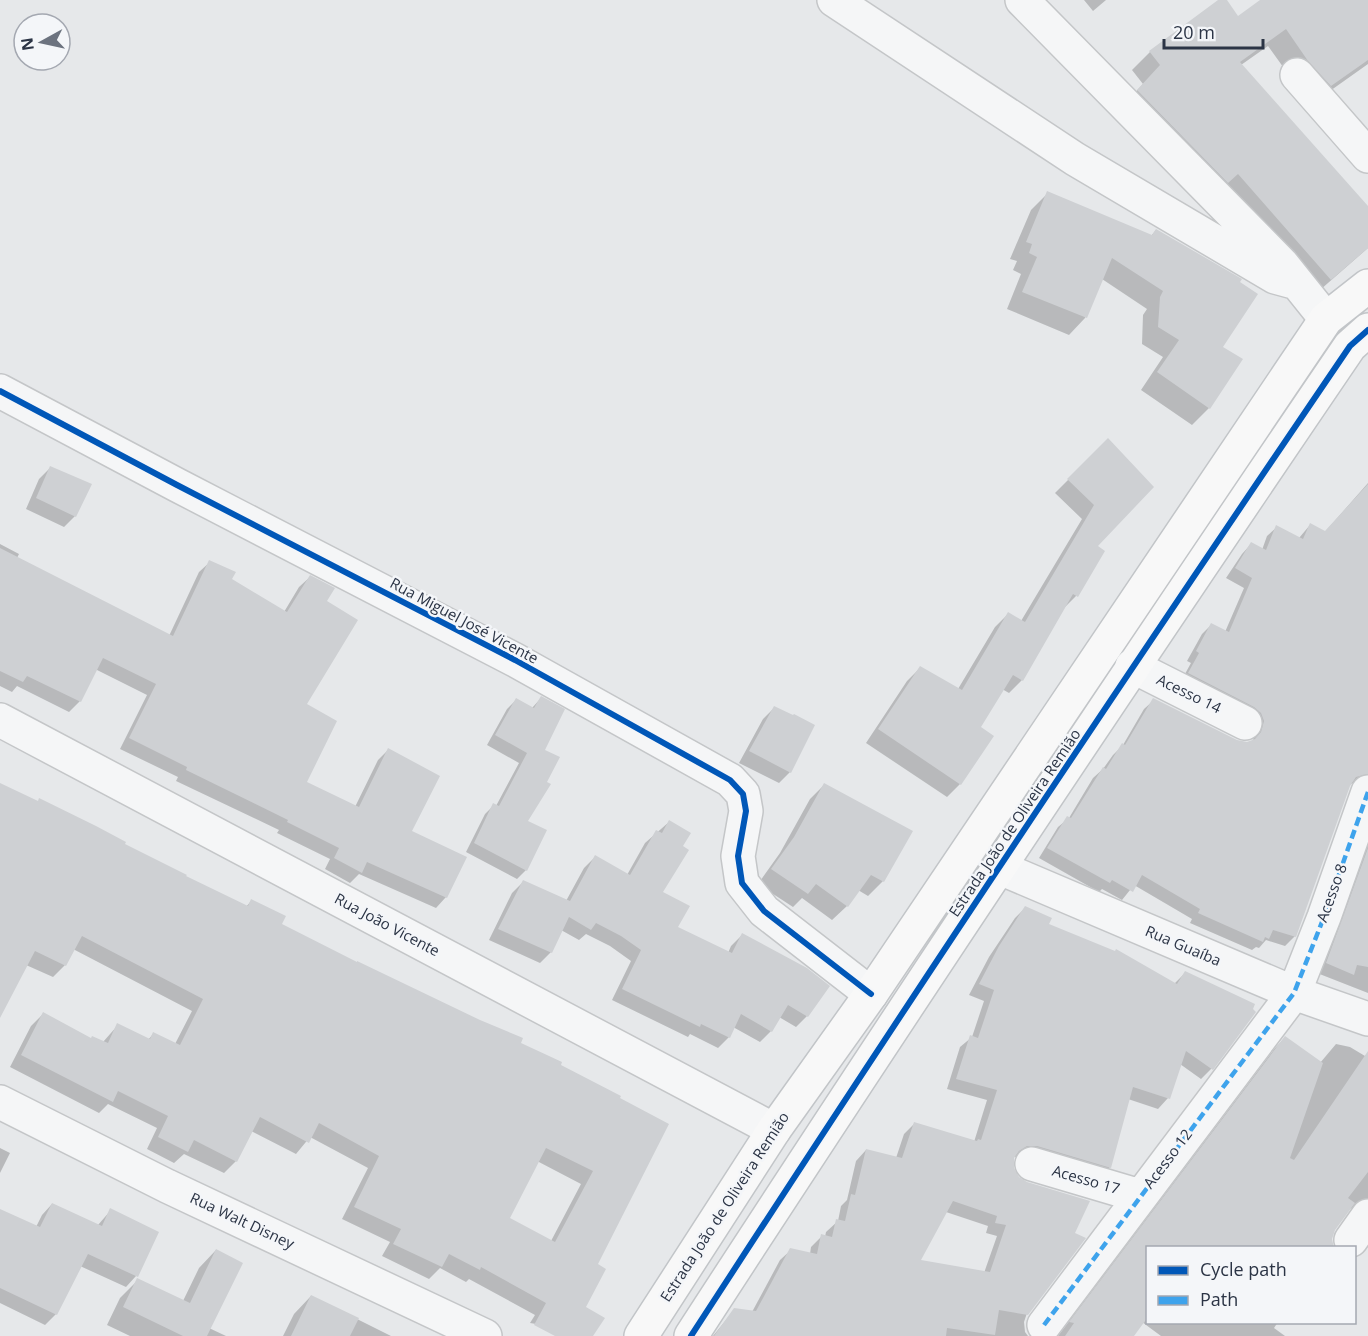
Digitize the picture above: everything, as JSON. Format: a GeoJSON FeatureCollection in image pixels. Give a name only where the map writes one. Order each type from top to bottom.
{"type":"FeatureCollection","features":[{"type":"Feature","properties":{"kind":"main road","name":"Estrada João de Oliveira Remião"},"geometry":{"type":"LineString","coordinates":[[641,1336],[774,1130],[871,994],[1326,319],[1368,286]]}},
{"type":"Feature","properties":{"kind":"main road","name":"Estrada João de Oliveira Remião"},"geometry":{"type":"LineString","coordinates":[[691,1336],[834,1115],[1132,666],[1350,346],[1368,330]]}},
{"type":"Feature","properties":{"kind":"street"},"geometry":{"type":"LineString","coordinates":[[834,0],[1075,159],[1275,277],[1297,283]]}},
{"type":"Feature","properties":{"kind":"street"},"geometry":{"type":"LineString","coordinates":[[1022,0],[1282,264],[1326,319]]}},
{"type":"Feature","properties":{"kind":"street"},"geometry":{"type":"LineString","coordinates":[[1298,75],[1368,156]]}},
{"type":"Feature","properties":{"kind":"street","name":"Rua Miguel José Vicente"},"geometry":{"type":"LineString","coordinates":[[0,391],[515,660],[730,780],[743,794],[746,811],[738,856],[742,883],[764,911],[871,994]]}},
{"type":"Feature","properties":{"kind":"street","name":"Acesso 14"},"geometry":{"type":"LineString","coordinates":[[1132,666],[1245,723]]}},
{"type":"Feature","properties":{"kind":"street","name":"Rua João Vicente"},"geometry":{"type":"LineString","coordinates":[[0,720],[774,1130]]}},
{"type":"Feature","properties":{"kind":"street","name":"Acesso 8"},"geometry":{"type":"LineString","coordinates":[[1294,993],[1324,917],[1368,792]]}},
{"type":"Feature","properties":{"kind":"street","name":"Rua Guaíba"},"geometry":{"type":"LineString","coordinates":[[1000,868],[1294,993],[1368,1019]]}},
{"type":"Feature","properties":{"kind":"street","name":"Acesso 12"},"geometry":{"type":"LineString","coordinates":[[1044,1325],[1294,993]]}},
{"type":"Feature","properties":{"kind":"street","name":"Rua Walt Disney"},"geometry":{"type":"LineString","coordinates":[[0,1102],[167,1186],[485,1336]]}},
{"type":"Feature","properties":{"kind":"street","name":"Acesso 17"},"geometry":{"type":"LineString","coordinates":[[1032,1164],[1140,1196]]}},
{"type":"Feature","properties":{"kind":"building"},"geometry":{"type":"Polygon","coordinates":[[[1218,0],[1227,0],[1238,16],[1260,0],[1368,0],[1368,60],[1331,86],[1308,61],[1286,29],[1240,62],[1368,206],[1368,248],[1331,280],[1238,174],[1228,183],[1137,90],[1160,65],[1149,51],[1218,0]]]}},
{"type":"Feature","properties":{"kind":"building"},"geometry":{"type":"Polygon","coordinates":[[[1047,191],[1152,235],[1156,229],[1242,279],[1240,282],[1258,294],[1223,347],[1243,359],[1210,409],[1157,372],[1179,340],[1158,327],[1160,297],[1163,291],[1112,258],[1087,318],[1022,292],[1037,257],[1029,253],[1032,244],[1026,242],[1047,191]]]}},
{"type":"Feature","properties":{"kind":"building"},"geometry":{"type":"Polygon","coordinates":[[[1108,438],[1154,487],[1098,546],[1105,551],[1078,597],[1073,594],[1023,681],[1013,675],[981,727],[994,736],[961,785],[878,729],[920,666],[962,690],[1008,612],[1025,622],[1094,505],[1067,479],[1108,438]]]}},
{"type":"Feature","properties":{"kind":"building"},"geometry":{"type":"Polygon","coordinates":[[[50,466],[92,484],[76,517],[36,498],[50,466]]]}},
{"type":"Feature","properties":{"kind":"building"},"geometry":{"type":"Polygon","coordinates":[[[1368,484],[1368,774],[1356,777],[1350,786],[1296,937],[1273,930],[1269,939],[1265,937],[1263,942],[1198,913],[1200,909],[1142,875],[1133,892],[1112,880],[1110,883],[1047,848],[1067,816],[1071,818],[1103,767],[1106,769],[1122,743],[1125,745],[1153,698],[1237,740],[1247,742],[1255,739],[1261,732],[1264,721],[1261,713],[1254,707],[1188,673],[1199,653],[1196,651],[1211,623],[1229,632],[1252,578],[1235,568],[1251,542],[1266,550],[1276,525],[1303,539],[1310,523],[1325,531],[1368,484]]]}},
{"type":"Feature","properties":{"kind":"building"},"geometry":{"type":"Polygon","coordinates":[[[0,548],[173,636],[209,560],[236,572],[232,579],[287,612],[310,575],[335,588],[327,601],[358,620],[307,704],[337,721],[307,782],[359,807],[388,748],[440,776],[412,831],[467,857],[447,898],[367,862],[362,873],[334,858],[339,848],[186,770],[187,767],[129,738],[156,684],[103,658],[81,702],[27,676],[23,682],[0,671],[0,548]]]}},
{"type":"Feature","properties":{"kind":"building"},"geometry":{"type":"Polygon","coordinates":[[[541,696],[565,709],[545,750],[560,757],[547,782],[551,784],[528,821],[547,830],[527,871],[474,843],[493,803],[499,806],[527,753],[495,735],[516,698],[534,708],[541,696]]]}},
{"type":"Feature","properties":{"kind":"building"},"geometry":{"type":"Polygon","coordinates":[[[774,706],[815,725],[791,773],[749,751],[774,706]]]}},
{"type":"Feature","properties":{"kind":"building"},"geometry":{"type":"Polygon","coordinates":[[[0,783],[38,801],[39,798],[96,826],[126,842],[125,844],[248,906],[251,899],[286,916],[282,924],[357,962],[523,1038],[521,1043],[562,1062],[561,1065],[669,1124],[598,1264],[606,1269],[586,1307],[605,1318],[593,1336],[555,1336],[534,1325],[546,1303],[481,1267],[480,1270],[449,1254],[442,1267],[393,1244],[401,1229],[354,1207],[379,1156],[319,1123],[309,1143],[260,1117],[237,1162],[194,1140],[188,1152],[158,1137],[168,1116],[118,1091],[113,1102],[21,1055],[43,1012],[91,1038],[92,1036],[108,1043],[117,1023],[150,1039],[153,1032],[180,1045],[203,999],[82,936],[66,966],[35,951],[0,1018],[0,783]],[[546,1148],[510,1218],[555,1242],[593,1171],[546,1148]]]}},
{"type":"Feature","properties":{"kind":"building"},"geometry":{"type":"Polygon","coordinates":[[[824,783],[913,831],[884,882],[871,875],[848,907],[816,884],[808,894],[771,869],[794,837],[824,783]]]}},
{"type":"Feature","properties":{"kind":"building"},"geometry":{"type":"Polygon","coordinates":[[[669,820],[691,833],[683,846],[689,850],[663,892],[690,906],[678,927],[732,953],[742,933],[807,968],[830,986],[808,1017],[788,1005],[772,1032],[741,1014],[730,1038],[701,1024],[700,1027],[622,989],[641,950],[596,923],[591,930],[569,917],[552,953],[498,929],[523,880],[570,901],[595,855],[630,875],[656,830],[662,833],[669,820]]]}},
{"type":"Feature","properties":{"kind":"building"},"geometry":{"type":"Polygon","coordinates":[[[1368,848],[1368,967],[1357,965],[1354,975],[1326,963],[1368,848]]]}},
{"type":"Feature","properties":{"kind":"building"},"geometry":{"type":"Polygon","coordinates":[[[1025,906],[1052,918],[1049,924],[1115,951],[1116,949],[1177,984],[1185,971],[1255,1004],[1253,1009],[1256,1012],[1213,1070],[1186,1051],[1170,1099],[1133,1087],[1111,1168],[1037,1146],[1027,1146],[1019,1151],[1014,1158],[1014,1168],[1019,1177],[1027,1182],[1090,1201],[1075,1233],[1086,1238],[1028,1315],[999,1310],[995,1335],[947,1328],[946,1336],[714,1336],[734,1308],[756,1311],[790,1248],[817,1254],[821,1234],[832,1237],[836,1219],[845,1221],[851,1194],[855,1195],[866,1149],[902,1158],[914,1122],[977,1141],[981,1140],[997,1090],[956,1079],[970,1035],[978,1038],[994,990],[979,984],[999,946],[1025,906]],[[953,1201],[921,1260],[990,1272],[1006,1225],[995,1223],[997,1216],[953,1201]]]}},
{"type":"Feature","properties":{"kind":"building"},"geometry":{"type":"Polygon","coordinates":[[[1285,1036],[1323,1063],[1290,1158],[1294,1160],[1368,1051],[1368,1172],[1348,1198],[1355,1203],[1335,1230],[1332,1239],[1334,1246],[1146,1246],[1146,1320],[1134,1336],[1065,1336],[1074,1323],[1069,1322],[1285,1036]]]}},
{"type":"Feature","properties":{"kind":"building"},"geometry":{"type":"Polygon","coordinates":[[[52,1203],[102,1226],[110,1208],[159,1232],[138,1277],[88,1254],[57,1315],[0,1288],[0,1209],[40,1227],[52,1203]]]}},
{"type":"Feature","properties":{"kind":"building"},"geometry":{"type":"Polygon","coordinates":[[[216,1249],[243,1263],[207,1336],[183,1336],[123,1307],[137,1278],[190,1303],[216,1249]]]}},
{"type":"Feature","properties":{"kind":"building"},"geometry":{"type":"Polygon","coordinates":[[[311,1295],[359,1318],[350,1336],[291,1336],[311,1295]]]}},
{"type":"Feature","properties":{"kind":"marked path"},"geometry":{"type":"LineString","coordinates":[[1044,1325],[1294,993],[1324,917],[1368,792]]}},
{"type":"Feature","properties":{"kind":"cycle path"},"geometry":{"type":"LineString","coordinates":[[691,1336],[1183,592],[1350,346],[1368,330]]}},
{"type":"Feature","properties":{"kind":"cycle path"},"geometry":{"type":"LineString","coordinates":[[0,391],[515,660],[730,780],[743,794],[746,811],[738,856],[742,883],[764,911],[871,994]]}}]}
